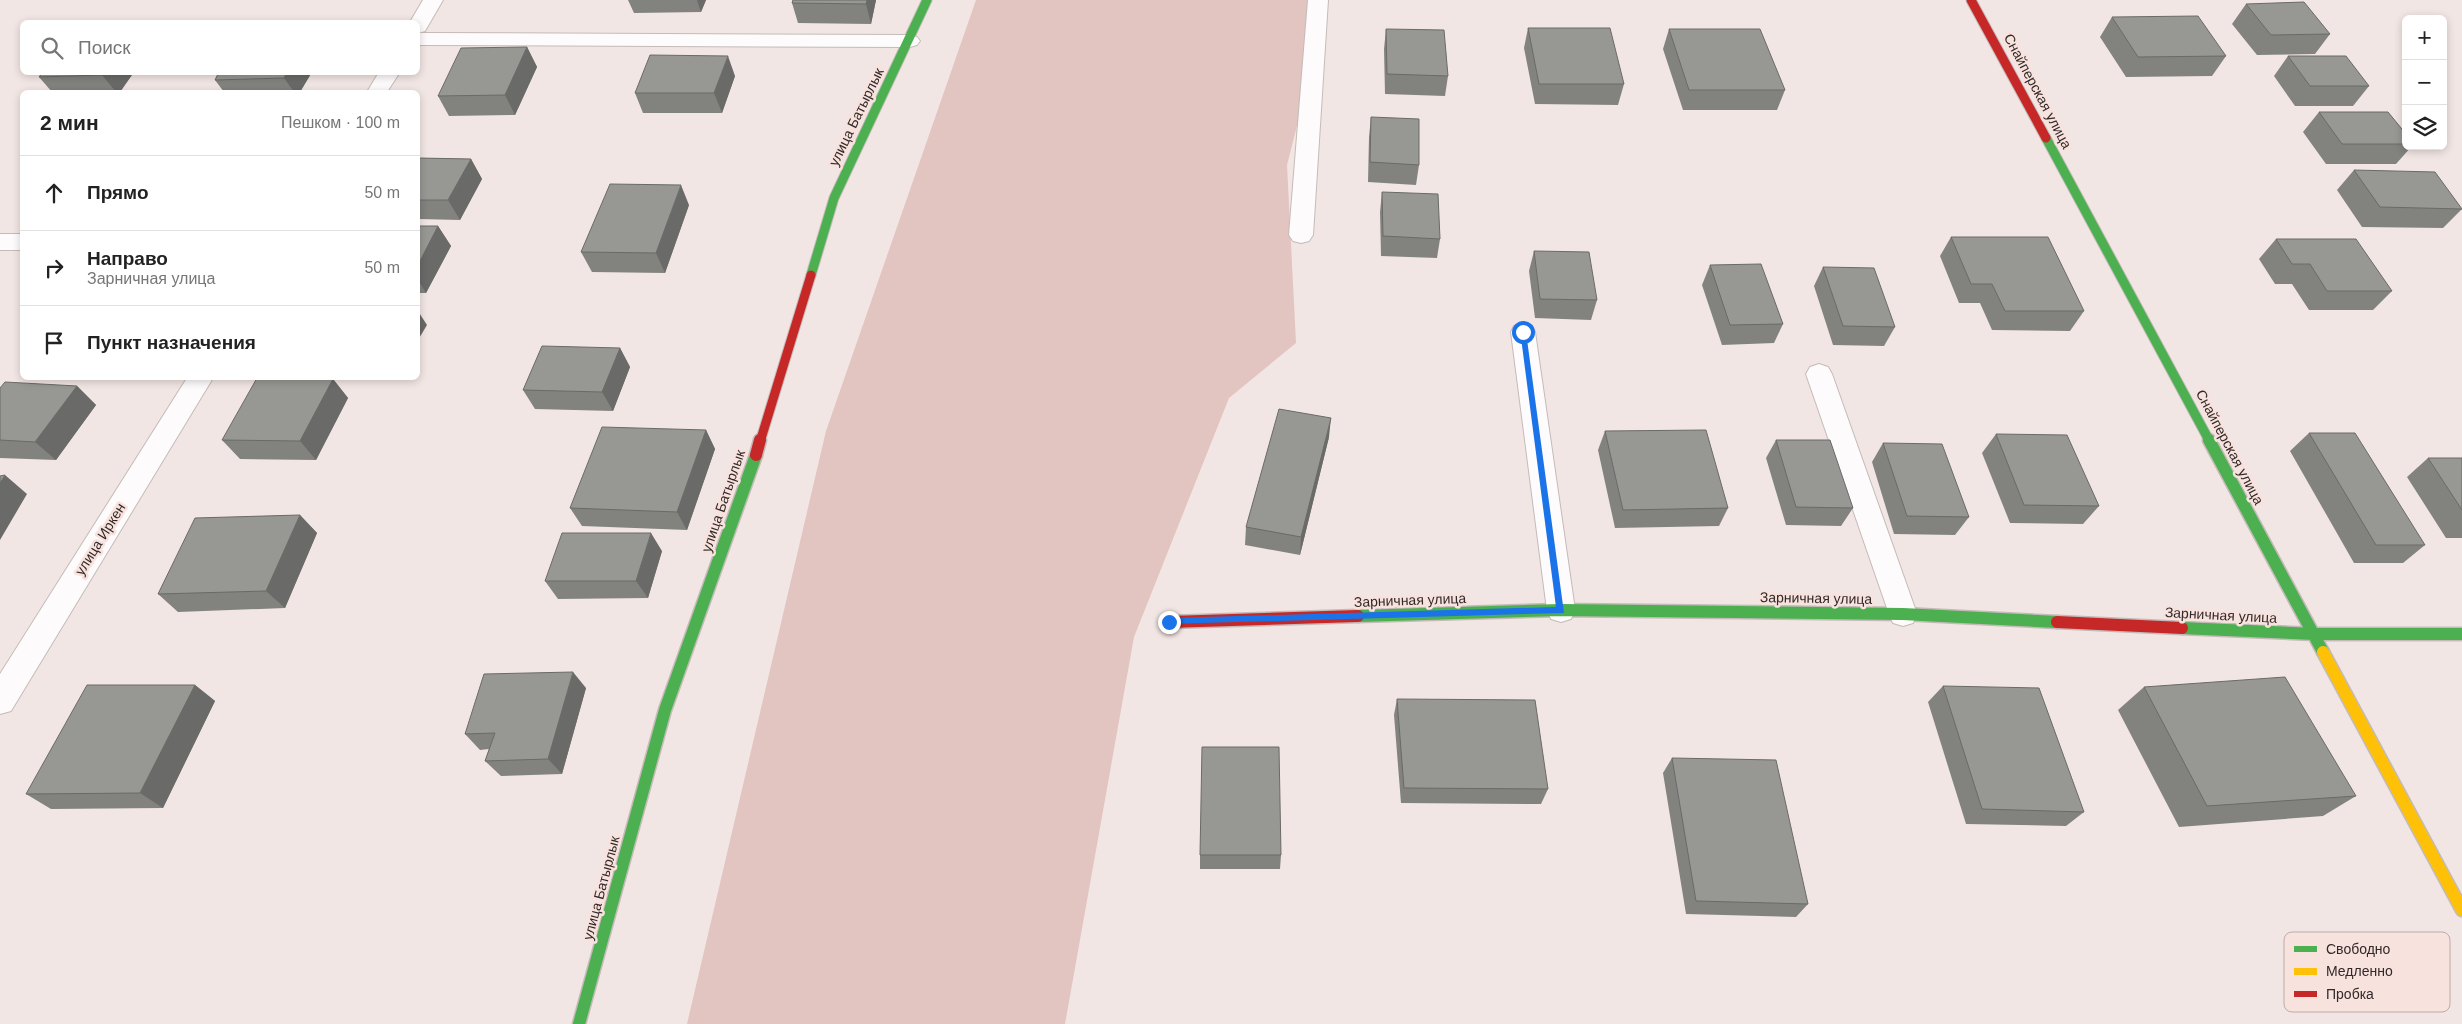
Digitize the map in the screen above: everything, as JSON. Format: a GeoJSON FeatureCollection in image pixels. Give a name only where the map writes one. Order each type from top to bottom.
{"type":"FeatureCollection","features":[{"type":"Feature","properties":{"kind":"street"},"geometry":{"type":"LineString","coordinates":[[420,24],[433,0]]}},
{"type":"Feature","properties":{"kind":"street","name":"улица Батырлык"},"geometry":{"type":"LineString","coordinates":[[579,1024],[666,710],[769,417],[834,198],[910,40],[927,0]]}},
{"type":"Feature","properties":{"kind":"street"},"geometry":{"type":"LineString","coordinates":[[1301,234],[1318,0]]}},
{"type":"Feature","properties":{"kind":"street","name":"Снайперская улица"},"geometry":{"type":"LineString","coordinates":[[1972,0],[2462,910]]}},
{"type":"Feature","properties":{"kind":"street"},"geometry":{"type":"LineString","coordinates":[[420,39],[910,40]]}},
{"type":"Feature","properties":{"kind":"street"},"geometry":{"type":"LineString","coordinates":[[379,90],[388,75]]}},
{"type":"Feature","properties":{"kind":"street"},"geometry":{"type":"LineString","coordinates":[[0,242],[20,242]]}},
{"type":"Feature","properties":{"kind":"street"},"geometry":{"type":"LineString","coordinates":[[1523,332],[1561,610]]}},
{"type":"Feature","properties":{"kind":"street"},"geometry":{"type":"LineString","coordinates":[[1819,374],[1903,614]]}},
{"type":"Feature","properties":{"kind":"street","name":"улица Иркен"},"geometry":{"type":"LineString","coordinates":[[0,701],[199,380]]}},
{"type":"Feature","properties":{"kind":"street","name":"Зарничная улица"},"geometry":{"type":"LineString","coordinates":[[1169,622],[1561,610],[1903,614],[2314,634],[2462,634]]}},
{"type":"Feature","properties":{"kind":"shaded area"},"geometry":{"type":"Polygon","coordinates":[[[976,0],[1329,0],[1287,165],[1296,343],[1229,398],[1134,637],[1065,1024],[687,1024],[826,431],[976,0]]]}},
{"type":"Feature","properties":{"kind":"building"},"geometry":{"type":"Polygon","coordinates":[[[793,0],[867,0],[866,4],[792,3],[793,0]]]}},
{"type":"Feature","properties":{"kind":"building"},"geometry":{"type":"Polygon","coordinates":[[[2304,2],[2330,34],[2271,35],[2246,4],[2304,2]]]}},
{"type":"Feature","properties":{"kind":"building"},"geometry":{"type":"Polygon","coordinates":[[[2198,16],[2226,56],[2138,57],[2112,17],[2198,16]]]}},
{"type":"Feature","properties":{"kind":"building"},"geometry":{"type":"Polygon","coordinates":[[[1528,28],[1610,28],[1624,84],[1539,84],[1528,28]]]}},
{"type":"Feature","properties":{"kind":"building"},"geometry":{"type":"Polygon","coordinates":[[[1386,29],[1444,30],[1448,76],[1387,74],[1386,29]]]}},
{"type":"Feature","properties":{"kind":"building"},"geometry":{"type":"Polygon","coordinates":[[[1669,29],[1760,29],[1785,90],[1689,90],[1669,29]]]}},
{"type":"Feature","properties":{"kind":"building"},"geometry":{"type":"Polygon","coordinates":[[[527,47],[505,95],[438,96],[461,48],[527,47]]]}},
{"type":"Feature","properties":{"kind":"building"},"geometry":{"type":"Polygon","coordinates":[[[650,55],[728,56],[714,93],[635,93],[650,55]]]}},
{"type":"Feature","properties":{"kind":"building"},"geometry":{"type":"Polygon","coordinates":[[[2288,56],[2346,56],[2369,86],[2310,86],[2288,56]]]}},
{"type":"Feature","properties":{"kind":"building"},"geometry":{"type":"Polygon","coordinates":[[[41,75],[102,75],[39,77],[41,75]]]}},
{"type":"Feature","properties":{"kind":"building"},"geometry":{"type":"Polygon","coordinates":[[[218,75],[286,75],[284,78],[215,80],[218,75]]]}},
{"type":"Feature","properties":{"kind":"building"},"geometry":{"type":"Polygon","coordinates":[[[2319,112],[2388,112],[2402,129],[2402,144],[2342,144],[2319,112]]]}},
{"type":"Feature","properties":{"kind":"building"},"geometry":{"type":"Polygon","coordinates":[[[1371,117],[1419,119],[1419,165],[1370,162],[1371,117]]]}},
{"type":"Feature","properties":{"kind":"building"},"geometry":{"type":"Polygon","coordinates":[[[420,158],[471,159],[448,200],[420,200],[420,158]]]}},
{"type":"Feature","properties":{"kind":"building"},"geometry":{"type":"Polygon","coordinates":[[[2354,170],[2435,172],[2462,209],[2380,207],[2354,170]]]}},
{"type":"Feature","properties":{"kind":"building"},"geometry":{"type":"Polygon","coordinates":[[[610,184],[681,185],[656,253],[581,252],[610,184]]]}},
{"type":"Feature","properties":{"kind":"building"},"geometry":{"type":"Polygon","coordinates":[[[1382,192],[1438,194],[1440,239],[1383,236],[1382,192]]]}},
{"type":"Feature","properties":{"kind":"building"},"geometry":{"type":"Polygon","coordinates":[[[420,226],[438,226],[420,261],[420,226]]]}},
{"type":"Feature","properties":{"kind":"building"},"geometry":{"type":"Polygon","coordinates":[[[1951,237],[2048,237],[2084,311],[2005,311],[1992,284],[1971,284],[1951,237]]]}},
{"type":"Feature","properties":{"kind":"building"},"geometry":{"type":"Polygon","coordinates":[[[2276,239],[2356,239],[2392,291],[2327,291],[2310,264],[2292,264],[2276,239]]]}},
{"type":"Feature","properties":{"kind":"building"},"geometry":{"type":"Polygon","coordinates":[[[1534,251],[1589,252],[1597,300],[1540,299],[1534,251]]]}},
{"type":"Feature","properties":{"kind":"building"},"geometry":{"type":"Polygon","coordinates":[[[1761,264],[1783,324],[1730,325],[1710,265],[1761,264]]]}},
{"type":"Feature","properties":{"kind":"building"},"geometry":{"type":"Polygon","coordinates":[[[1823,267],[1874,268],[1895,327],[1843,326],[1823,267]]]}},
{"type":"Feature","properties":{"kind":"building"},"geometry":{"type":"Polygon","coordinates":[[[542,346],[620,348],[602,392],[523,390],[542,346]]]}},
{"type":"Feature","properties":{"kind":"building"},"geometry":{"type":"Polygon","coordinates":[[[256,380],[332,380],[300,441],[222,440],[256,380]]]}},
{"type":"Feature","properties":{"kind":"building"},"geometry":{"type":"Polygon","coordinates":[[[5,382],[77,386],[35,442],[0,440],[0,388],[5,382]]]}},
{"type":"Feature","properties":{"kind":"building"},"geometry":{"type":"Polygon","coordinates":[[[1279,409],[1331,418],[1301,537],[1246,527],[1279,409]]]}},
{"type":"Feature","properties":{"kind":"building"},"geometry":{"type":"Polygon","coordinates":[[[602,427],[706,430],[677,512],[570,508],[602,427]]]}},
{"type":"Feature","properties":{"kind":"building"},"geometry":{"type":"Polygon","coordinates":[[[1706,430],[1728,508],[1623,510],[1605,431],[1706,430]]]}},
{"type":"Feature","properties":{"kind":"building"},"geometry":{"type":"Polygon","coordinates":[[[2309,433],[2355,433],[2425,545],[2376,545],[2309,433]]]}},
{"type":"Feature","properties":{"kind":"building"},"geometry":{"type":"Polygon","coordinates":[[[1996,434],[2067,435],[2099,506],[2024,505],[1996,434]]]}},
{"type":"Feature","properties":{"kind":"building"},"geometry":{"type":"Polygon","coordinates":[[[1776,440],[1830,440],[1853,508],[1796,507],[1776,440]]]}},
{"type":"Feature","properties":{"kind":"building"},"geometry":{"type":"Polygon","coordinates":[[[1883,443],[1942,444],[1969,517],[1907,516],[1883,443]]]}},
{"type":"Feature","properties":{"kind":"building"},"geometry":{"type":"Polygon","coordinates":[[[2428,458],[2462,458],[2462,510],[2428,458]]]}},
{"type":"Feature","properties":{"kind":"building"},"geometry":{"type":"Polygon","coordinates":[[[5,475],[0,483],[0,476],[5,475]]]}},
{"type":"Feature","properties":{"kind":"building"},"geometry":{"type":"Polygon","coordinates":[[[300,515],[266,591],[158,594],[195,518],[300,515]]]}},
{"type":"Feature","properties":{"kind":"building"},"geometry":{"type":"Polygon","coordinates":[[[562,533],[651,533],[636,581],[545,581],[562,533]]]}},
{"type":"Feature","properties":{"kind":"building"},"geometry":{"type":"Polygon","coordinates":[[[573,672],[548,759],[485,761],[495,733],[465,734],[484,674],[573,672]]]}},
{"type":"Feature","properties":{"kind":"building"},"geometry":{"type":"Polygon","coordinates":[[[2285,677],[2356,796],[2207,806],[2144,687],[2285,677]]]}},
{"type":"Feature","properties":{"kind":"building"},"geometry":{"type":"Polygon","coordinates":[[[87,685],[195,685],[140,793],[26,794],[87,685]]]}},
{"type":"Feature","properties":{"kind":"building"},"geometry":{"type":"Polygon","coordinates":[[[1943,686],[2039,688],[2084,812],[1982,809],[1943,686]]]}},
{"type":"Feature","properties":{"kind":"building"},"geometry":{"type":"Polygon","coordinates":[[[1397,699],[1535,700],[1548,789],[1404,788],[1397,699]]]}},
{"type":"Feature","properties":{"kind":"building"},"geometry":{"type":"Polygon","coordinates":[[[1202,747],[1279,747],[1281,855],[1200,855],[1202,747]]]}},
{"type":"Feature","properties":{"kind":"building"},"geometry":{"type":"Polygon","coordinates":[[[1672,758],[1776,760],[1808,904],[1696,901],[1672,758]]]}},
{"type":"Feature","properties":{"kind":"traffic: fast"},"geometry":{"type":"LineString","coordinates":[[811,275],[834,198],[927,0]]}},
{"type":"Feature","properties":{"kind":"traffic: fast"},"geometry":{"type":"LineString","coordinates":[[2046,138],[2323,652]]}},
{"type":"Feature","properties":{"kind":"traffic: fast"},"geometry":{"type":"LineString","coordinates":[[579,1024],[665,710],[756,455]]}},
{"type":"Feature","properties":{"kind":"traffic: fast"},"geometry":{"type":"LineString","coordinates":[[1358,616],[1561,610],[1903,614],[2057,622]]}},
{"type":"Feature","properties":{"kind":"traffic: fast"},"geometry":{"type":"LineString","coordinates":[[2182,628],[2314,634],[2462,634]]}},
{"type":"Feature","properties":{"kind":"traffic: slow"},"geometry":{"type":"LineString","coordinates":[[2323,652],[2462,910]]}},
{"type":"Feature","properties":{"kind":"traffic: jam"},"geometry":{"type":"LineString","coordinates":[[1971,0],[2046,138]]}},
{"type":"Feature","properties":{"kind":"traffic: jam"},"geometry":{"type":"LineString","coordinates":[[756,455],[811,275]]}},
{"type":"Feature","properties":{"kind":"traffic: jam"},"geometry":{"type":"LineString","coordinates":[[1169,622],[1358,616]]}},
{"type":"Feature","properties":{"kind":"traffic: jam"},"geometry":{"type":"LineString","coordinates":[[2057,622],[2182,628]]}},
{"type":"Feature","properties":{"kind":"route"},"geometry":{"type":"LineString","coordinates":[[1169,622],[1561,610],[1523,332]]}}]}
